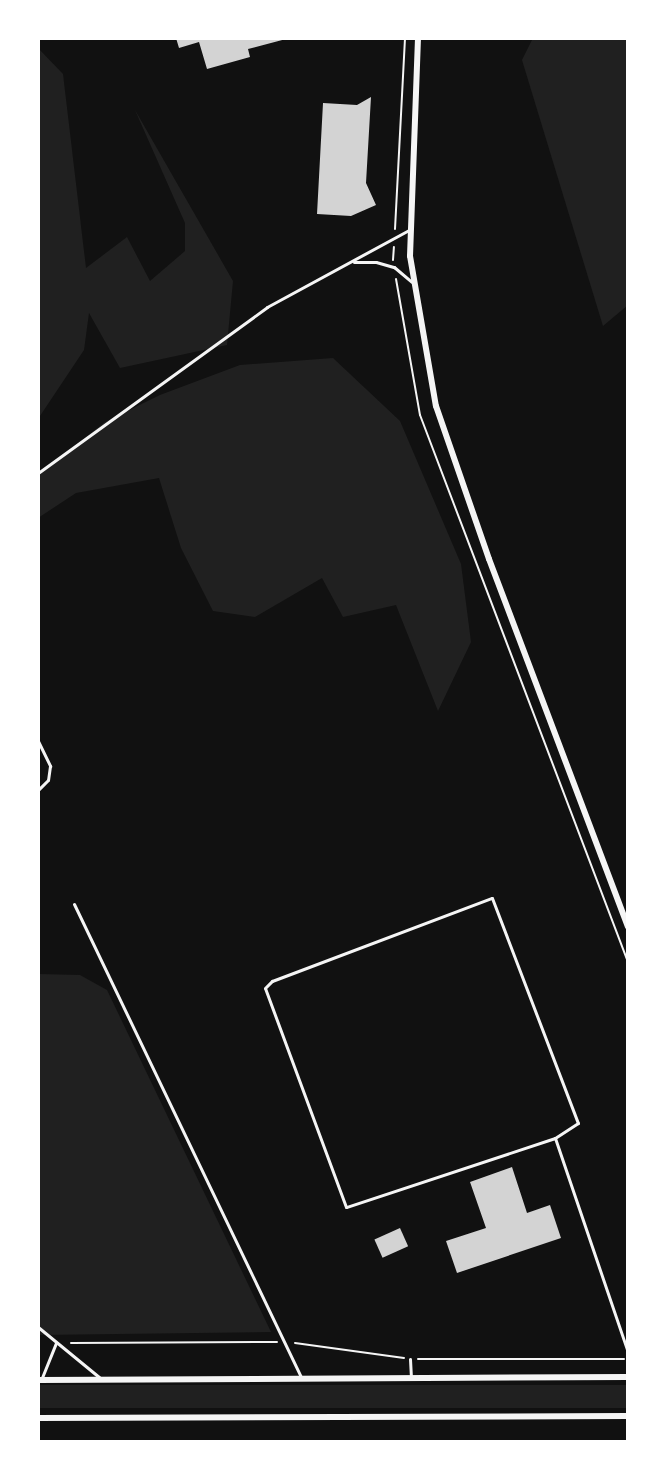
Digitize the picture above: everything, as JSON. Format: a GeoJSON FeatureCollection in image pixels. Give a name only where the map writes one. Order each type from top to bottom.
{"type":"FeatureCollection","features":[{"type":"Feature","properties":{"kind":"street"},"geometry":{"type":"LineString","coordinates":[[418,38],[410,256],[436,406],[489,559],[628,927]]}},
{"type":"Feature","properties":{"kind":"street"},"geometry":{"type":"LineString","coordinates":[[40,1380],[628,1377]]}},
{"type":"Feature","properties":{"kind":"street"},"geometry":{"type":"LineString","coordinates":[[38,1418],[628,1416]]}},
{"type":"Feature","properties":{"kind":"lane"},"geometry":{"type":"LineString","coordinates":[[38,473],[233,329],[411,229]]}},
{"type":"Feature","properties":{"kind":"lane"},"geometry":{"type":"LineString","coordinates":[[350,262],[376,262],[394,267],[415,284]]}},
{"type":"Feature","properties":{"kind":"lane"},"geometry":{"type":"LineString","coordinates":[[38,741],[50,766],[48,780],[38,790]]}},
{"type":"Feature","properties":{"kind":"lane"},"geometry":{"type":"LineString","coordinates":[[492,898],[578,1123],[555,1138],[346,1207],[265,988],[272,981],[492,898]]}},
{"type":"Feature","properties":{"kind":"lane"},"geometry":{"type":"LineString","coordinates":[[74,904],[303,1380]]}},
{"type":"Feature","properties":{"kind":"lane"},"geometry":{"type":"LineString","coordinates":[[555,1138],[628,1356]]}},
{"type":"Feature","properties":{"kind":"lane"},"geometry":{"type":"LineString","coordinates":[[38,1327],[103,1380]]}},
{"type":"Feature","properties":{"kind":"lane"},"geometry":{"type":"LineString","coordinates":[[40,1380],[56,1343]]}},
{"type":"Feature","properties":{"kind":"lane"},"geometry":{"type":"LineString","coordinates":[[410,1359],[411,1379]]}},
{"type":"Feature","properties":{"kind":"path"},"geometry":{"type":"LineString","coordinates":[[56,1343],[286,1342],[410,1359],[628,1356]]}},
{"type":"Feature","properties":{"kind":"shaded area"},"geometry":{"type":"Polygon","coordinates":[[[533,38],[628,38],[628,305],[603,326],[522,60],[533,38]]]}},
{"type":"Feature","properties":{"kind":"shaded area"},"geometry":{"type":"Polygon","coordinates":[[[38,48],[63,74],[86,268],[127,237],[150,281],[185,251],[185,223],[135,110],[233,281],[227,345],[120,368],[89,313],[84,350],[38,419],[38,48]]]}},
{"type":"Feature","properties":{"kind":"shaded area"},"geometry":{"type":"Polygon","coordinates":[[[333,358],[400,421],[461,564],[471,642],[438,711],[396,605],[343,617],[322,578],[255,617],[213,611],[181,548],[159,478],[76,493],[38,518],[38,475],[105,422],[160,395],[240,365],[333,358]]]}},
{"type":"Feature","properties":{"kind":"shaded area"},"geometry":{"type":"Polygon","coordinates":[[[38,974],[80,975],[107,990],[271,1332],[38,1335],[38,974]]]}},
{"type":"Feature","properties":{"kind":"shaded area"},"geometry":{"type":"Polygon","coordinates":[[[38,1385],[628,1385],[628,1408],[38,1408],[38,1385]]]}},
{"type":"Feature","properties":{"kind":"building"},"geometry":{"type":"Polygon","coordinates":[[[176,38],[286,39],[248,49],[250,57],[207,69],[199,42],[179,48],[176,38]]]}},
{"type":"Feature","properties":{"kind":"building"},"geometry":{"type":"Polygon","coordinates":[[[371,97],[366,183],[376,205],[351,216],[317,214],[323,103],[357,105],[371,97]]]}},
{"type":"Feature","properties":{"kind":"building"},"geometry":{"type":"Polygon","coordinates":[[[512,1167],[527,1213],[550,1205],[561,1238],[457,1273],[446,1241],[486,1228],[470,1182],[512,1167]]]}},
{"type":"Feature","properties":{"kind":"building"},"geometry":{"type":"Polygon","coordinates":[[[400,1228],[408,1246],[383,1258],[374,1239],[400,1228]]]}}]}
